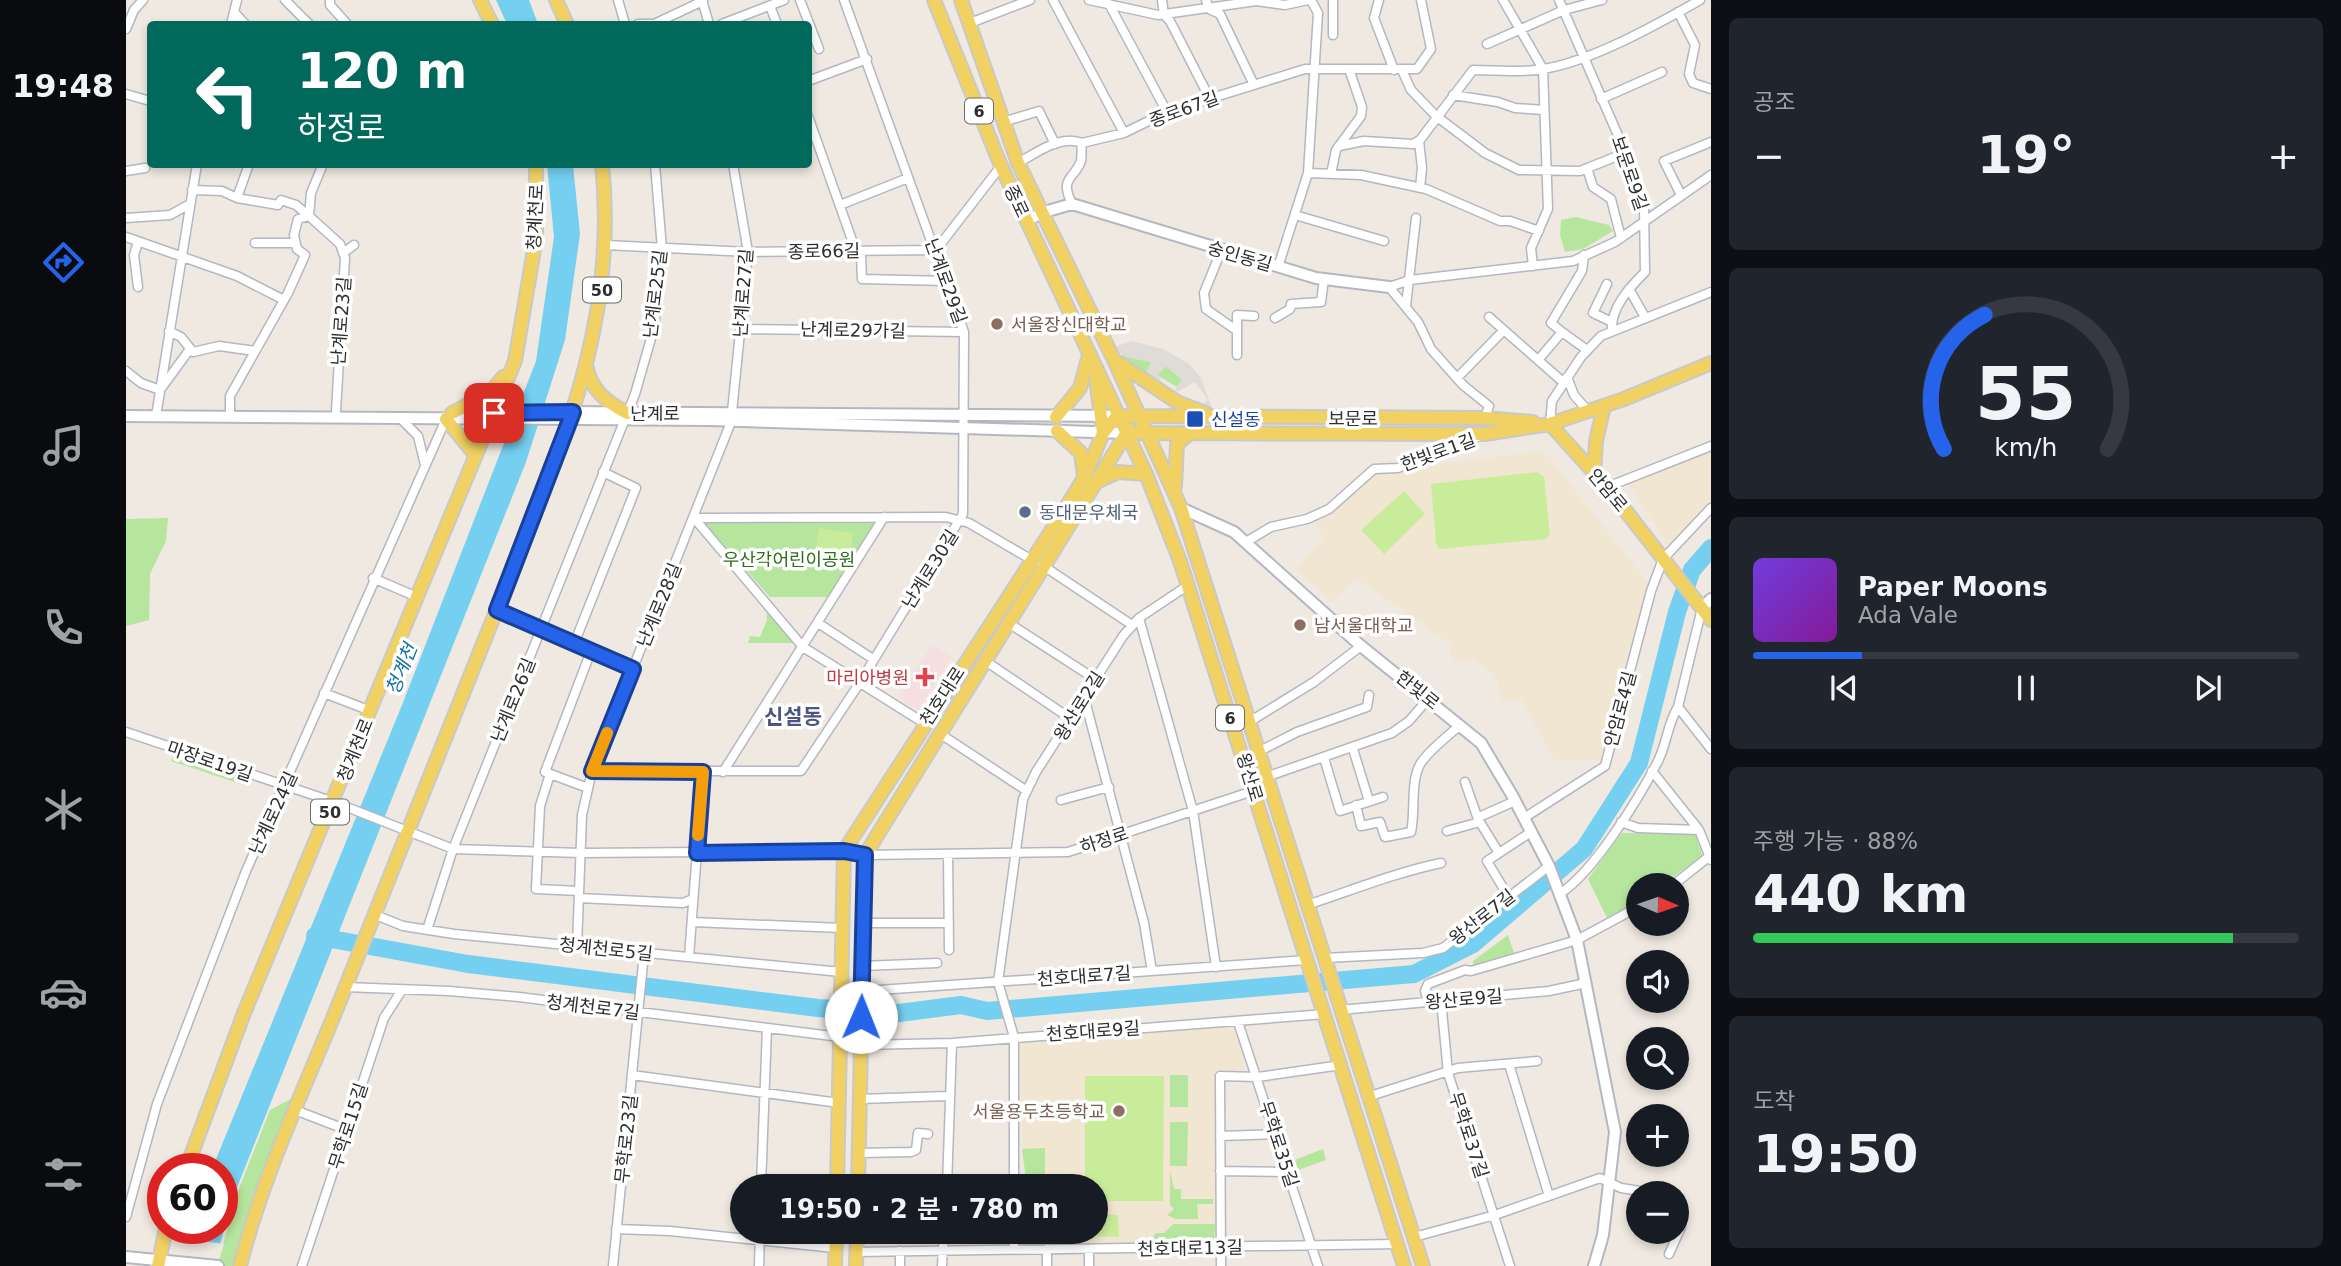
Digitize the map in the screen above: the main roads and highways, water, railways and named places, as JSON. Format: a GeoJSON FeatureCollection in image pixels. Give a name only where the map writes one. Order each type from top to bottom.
{"type":"FeatureCollection","features":[{"type":"Feature","properties":{"kind":"main road"},"geometry":{"type":"LineString","coordinates":[[480,0],[490,21]]}},
{"type":"Feature","properties":{"kind":"main road"},"geometry":{"type":"LineString","coordinates":[[556,0],[566,21]]}},
{"type":"Feature","properties":{"kind":"main road","name":"종로"},"geometry":{"type":"LineString","coordinates":[[934,0],[1001,166],[1126,433]]}},
{"type":"Feature","properties":{"kind":"main road","name":"종로"},"geometry":{"type":"LineString","coordinates":[[961,0],[1018,163],[1114,360],[1137,416]]}},
{"type":"Feature","properties":{"kind":"main road","name":"청계천로"},"geometry":{"type":"LineString","coordinates":[[192,1153],[244,1013],[337,804],[371,711],[490,416],[513,366],[536,238],[536,168]]}},
{"type":"Feature","properties":{"kind":"main road","name":"50"},"geometry":{"type":"LineString","coordinates":[[240,1266],[248,1235],[367,932],[403,829],[497,610],[569,416],[586,362],[602,292],[606,245],[602,168]]}},
{"type":"Feature","properties":{"kind":"main road","name":"숭인동길"},"geometry":{"type":"LineString","coordinates":[[1044,212],[1072,204],[1278,267],[1324,279],[1389,287]]}},
{"type":"Feature","properties":{"kind":"main road"},"geometry":{"type":"LineString","coordinates":[[1026,221],[1044,212]]}},
{"type":"Feature","properties":{"kind":"main road"},"geometry":{"type":"LineString","coordinates":[[1089,355],[1080,388],[1056,417],[1057,430],[1081,453],[1089,480]]}},
{"type":"Feature","properties":{"kind":"main road"},"geometry":{"type":"LineString","coordinates":[[1114,360],[1177,402],[1217,418]]}},
{"type":"Feature","properties":{"kind":"main road"},"geometry":{"type":"LineString","coordinates":[[586,362],[595,390],[625,416]]}},
{"type":"Feature","properties":{"kind":"main road","name":"보문로"},"geometry":{"type":"LineString","coordinates":[[1126,433],[1485,434],[1550,424],[1604,406],[1711,363]]}},
{"type":"Feature","properties":{"kind":"main road"},"geometry":{"type":"LineString","coordinates":[[126,416],[401,419],[449,416],[490,393],[513,366]]}},
{"type":"Feature","properties":{"kind":"main road"},"geometry":{"type":"LineString","coordinates":[[1096,370],[1103,433]]}},
{"type":"Feature","properties":{"kind":"main road"},"geometry":{"type":"LineString","coordinates":[[1594,473],[1596,441],[1604,406]]}},
{"type":"Feature","properties":{"kind":"main road"},"geometry":{"type":"LineString","coordinates":[[230,417],[253,411],[490,416]]}},
{"type":"Feature","properties":{"kind":"main road"},"geometry":{"type":"LineString","coordinates":[[449,416],[476,456]]}},
{"type":"Feature","properties":{"kind":"main road","name":"난계로"},"geometry":{"type":"LineString","coordinates":[[490,416],[732,418],[962,429],[1126,433]]}},
{"type":"Feature","properties":{"kind":"main road"},"geometry":{"type":"LineString","coordinates":[[1089,480],[1103,433],[1117,416]]}},
{"type":"Feature","properties":{"kind":"main road","name":"난계로"},"geometry":{"type":"LineString","coordinates":[[732,418],[1117,416]]}},
{"type":"Feature","properties":{"kind":"main road","name":"보문로"},"geometry":{"type":"LineString","coordinates":[[1117,416],[1485,418],[1550,424]]}},
{"type":"Feature","properties":{"kind":"main road"},"geometry":{"type":"LineString","coordinates":[[1089,480],[1137,416]]}},
{"type":"Feature","properties":{"kind":"main road","name":"왕산로"},"geometry":{"type":"LineString","coordinates":[[1137,416],[1181,508],[1423,1266]]}},
{"type":"Feature","properties":{"kind":"main road"},"geometry":{"type":"LineString","coordinates":[[1175,491],[1177,443],[1190,433],[1191,417]]}},
{"type":"Feature","properties":{"kind":"main road","name":"안암로"},"geometry":{"type":"LineString","coordinates":[[1550,424],[1607,487],[1663,559],[1707,603]]}},
{"type":"Feature","properties":{"kind":"main road","name":"왕산로"},"geometry":{"type":"LineString","coordinates":[[1126,433],[1146,474],[1187,586],[1404,1266]]}},
{"type":"Feature","properties":{"kind":"main road"},"geometry":{"type":"LineString","coordinates":[[1089,480],[1118,472],[1146,474]]}},
{"type":"Feature","properties":{"kind":"main road","name":"천호대로"},"geometry":{"type":"LineString","coordinates":[[837,1174],[844,851],[925,723],[1037,562],[1089,480]]}},
{"type":"Feature","properties":{"kind":"main road","name":"한빛로"},"geometry":{"type":"LineString","coordinates":[[1181,508],[1219,522],[1246,542],[1361,646],[1429,698],[1481,743],[1515,800],[1561,893],[1577,940],[1615,1132],[1603,1235],[1594,1266]]}},
{"type":"Feature","properties":{"kind":"main road","name":"천호대로"},"geometry":{"type":"LineString","coordinates":[[858,1174],[865,855],[1007,622],[1037,562]]}},
{"type":"Feature","properties":{"kind":"main road"},"geometry":{"type":"LineString","coordinates":[[1707,603],[1711,620]]}},
{"type":"Feature","properties":{"kind":"main road"},"geometry":{"type":"LineString","coordinates":[[163,1262],[165,1244]]}},
{"type":"Feature","properties":{"kind":"main road"},"geometry":{"type":"LineString","coordinates":[[835,1244],[835,1266]]}},
{"type":"Feature","properties":{"kind":"main road"},"geometry":{"type":"LineString","coordinates":[[856,1244],[856,1266]]}},
{"type":"Feature","properties":{"kind":"main road"},"geometry":{"type":"LineString","coordinates":[[126,1257],[218,1266]]}},
{"type":"Feature","properties":{"kind":"water"},"geometry":{"type":"Polygon","coordinates":[[[496,0],[529,0],[537,21],[506,21],[496,0]]]}},
{"type":"Feature","properties":{"kind":"water"},"geometry":{"type":"Polygon","coordinates":[[[547,168],[573,168],[580,234],[565,340],[526,462],[238,1185],[238,1153],[219,1153],[402,705],[536,361],[554,237],[547,168]]]}},
{"type":"Feature","properties":{"kind":"water"},"geometry":{"type":"Polygon","coordinates":[[[192,1244],[220,1244],[214,1266],[187,1266],[192,1244]]]}},
{"type":"Feature","properties":{"kind":"waterway"},"geometry":{"type":"LineString","coordinates":[[315,936],[468,964],[818,1008],[899,1013],[961,1005],[987,1011],[1414,974],[1473,944],[1584,849],[1639,763],[1677,612],[1692,570],[1711,548]]}},
{"type":"Feature","properties":{"kind":"place","name":"서울장신대학교"},"geometry":{"type":"Point","coordinates":[997,324]}},
{"type":"Feature","properties":{"kind":"place","name":"신설동"},"geometry":{"type":"Point","coordinates":[1195,419]}},
{"type":"Feature","properties":{"kind":"place","name":"동대문우체국"},"geometry":{"type":"Point","coordinates":[1025,512]}},
{"type":"Feature","properties":{"kind":"place","name":"남서울대학교"},"geometry":{"type":"Point","coordinates":[1300,625]}},
{"type":"Feature","properties":{"kind":"place","name":"마리아병원"},"geometry":{"type":"Point","coordinates":[925,677]}},
{"type":"Feature","properties":{"kind":"place","name":"서울용두초등학교"},"geometry":{"type":"Point","coordinates":[1119,1111]}},
{"type":"Feature","properties":{"kind":"district","name":"신설동"},"geometry":{"type":"Point","coordinates":[793,717]}},
{"type":"Feature","properties":{"kind":"park label","name":"우산각어린이공원"},"geometry":{"type":"Point","coordinates":[789,559]}},
{"type":"Feature","properties":{"kind":"water label","name":"청계천"},"geometry":{"type":"Point","coordinates":[401,669]}}]}
